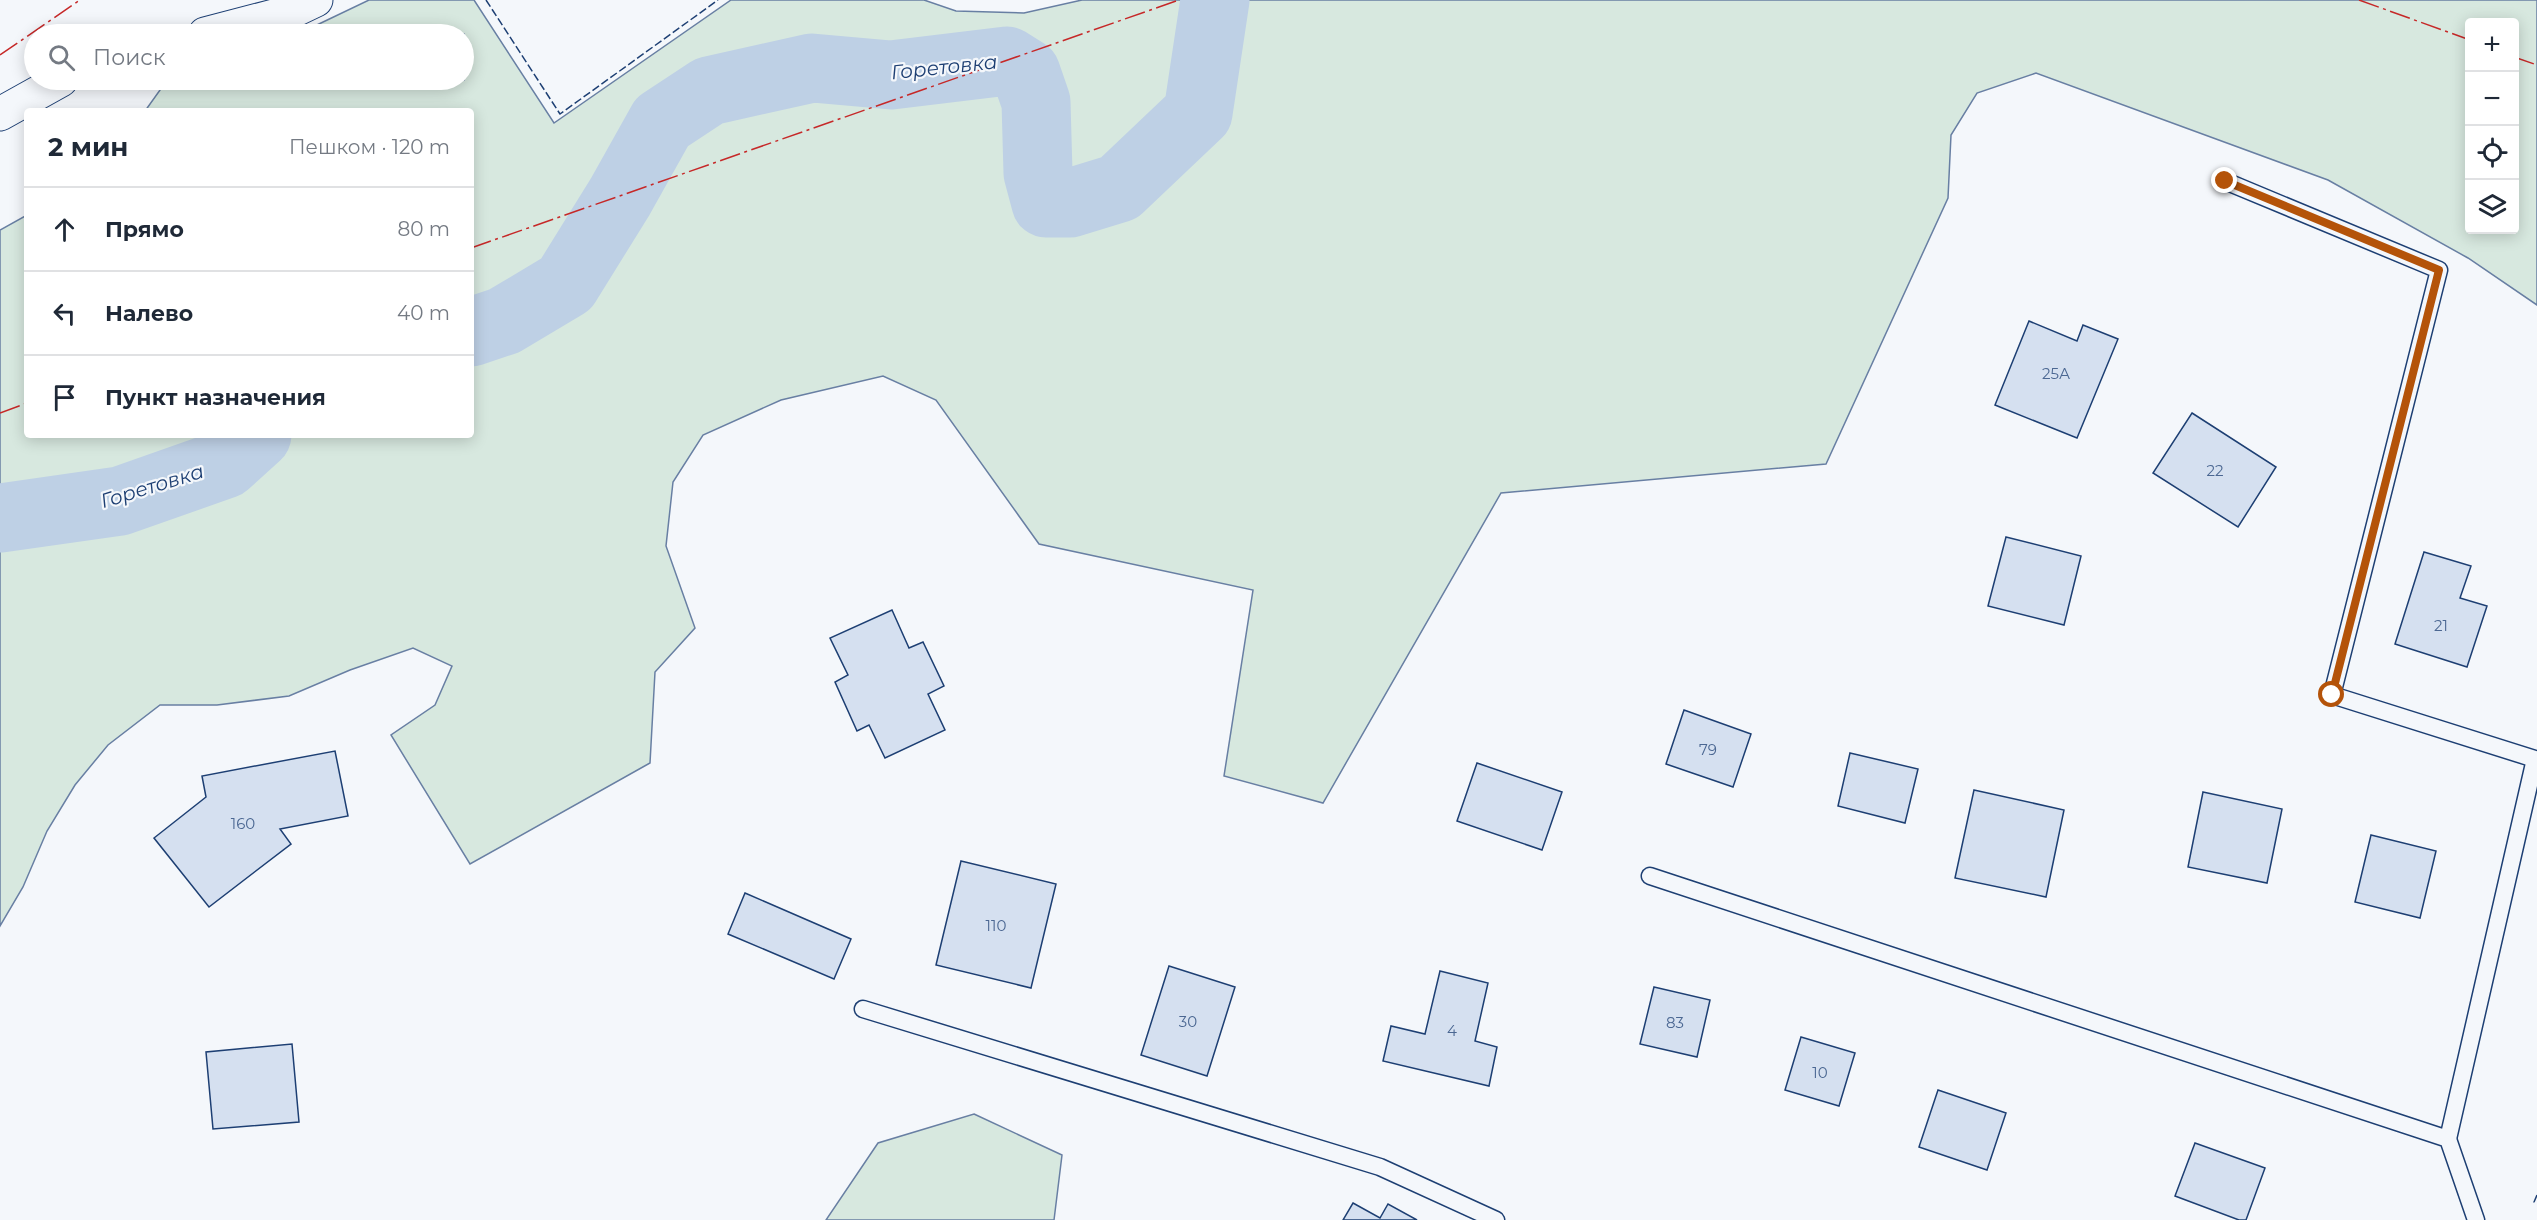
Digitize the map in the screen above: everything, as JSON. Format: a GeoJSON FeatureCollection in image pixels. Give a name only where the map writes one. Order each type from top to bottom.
{"type":"FeatureCollection","features":[{"type":"Feature","properties":{"kind":"street"},"geometry":{"type":"LineString","coordinates":[[243,24],[293,11],[316,0]]}},
{"type":"Feature","properties":{"kind":"street"},"geometry":{"type":"LineString","coordinates":[[0,114],[43,90]]}},
{"type":"Feature","properties":{"kind":"lane"},"geometry":{"type":"LineString","coordinates":[[2225,181],[2439,270],[2332,695],[2535,759],[2448,1139],[2476,1220]]}},
{"type":"Feature","properties":{"kind":"lane"},"geometry":{"type":"LineString","coordinates":[[1650,876],[2448,1139]]}},
{"type":"Feature","properties":{"kind":"lane"},"geometry":{"type":"LineString","coordinates":[[863,1009],[1380,1167],[1497,1220]]}},
{"type":"Feature","properties":{"kind":"shaded area"},"geometry":{"type":"Polygon","coordinates":[[[369,0],[474,0],[554,123],[731,0],[924,0],[956,11],[1024,13],[1082,0],[2537,0],[2537,305],[2468,258],[2328,180],[2036,73],[1977,93],[1951,135],[1948,198],[1826,464],[1501,493],[1323,803],[1224,776],[1253,590],[1039,544],[936,400],[883,376],[781,400],[703,435],[673,482],[666,546],[695,628],[655,672],[650,763],[470,864],[391,735],[435,705],[452,666],[413,648],[350,670],[289,696],[217,705],[160,705],[108,745],[75,785],[47,831],[23,887],[0,926],[0,230],[24,217],[24,438],[474,438],[474,108],[147,108],[160,90],[474,90],[474,24],[319,24],[369,0]]]}},
{"type":"Feature","properties":{"kind":"shaded area"},"geometry":{"type":"Polygon","coordinates":[[[974,1114],[1062,1155],[1054,1220],[826,1220],[878,1143],[974,1114]]]}},
{"type":"Feature","properties":{"kind":"building"},"geometry":{"type":"Polygon","coordinates":[[[2029,321],[2077,341],[2083,325],[2118,339],[2077,438],[1995,405],[2029,321]]]}},
{"type":"Feature","properties":{"kind":"building"},"geometry":{"type":"Polygon","coordinates":[[[2192,413],[2276,467],[2238,527],[2153,473],[2192,413]]]}},
{"type":"Feature","properties":{"kind":"building"},"geometry":{"type":"Polygon","coordinates":[[[2006,537],[2081,556],[2064,625],[1988,606],[2006,537]]]}},
{"type":"Feature","properties":{"kind":"building"},"geometry":{"type":"Polygon","coordinates":[[[2424,552],[2471,566],[2460,598],[2487,606],[2467,667],[2395,644],[2424,552]]]}},
{"type":"Feature","properties":{"kind":"building"},"geometry":{"type":"Polygon","coordinates":[[[892,610],[909,648],[923,642],[944,686],[928,694],[945,730],[885,758],[869,725],[857,731],[835,682],[848,675],[830,638],[892,610]]]}},
{"type":"Feature","properties":{"kind":"building"},"geometry":{"type":"Polygon","coordinates":[[[1684,710],[1751,734],[1733,787],[1666,764],[1684,710]]]}},
{"type":"Feature","properties":{"kind":"building"},"geometry":{"type":"Polygon","coordinates":[[[335,751],[348,816],[280,829],[291,844],[209,907],[154,838],[206,797],[202,776],[335,751]]]}},
{"type":"Feature","properties":{"kind":"building"},"geometry":{"type":"Polygon","coordinates":[[[1850,753],[1918,769],[1905,823],[1838,806],[1850,753]]]}},
{"type":"Feature","properties":{"kind":"building"},"geometry":{"type":"Polygon","coordinates":[[[1477,763],[1562,792],[1542,850],[1457,821],[1477,763]]]}},
{"type":"Feature","properties":{"kind":"building"},"geometry":{"type":"Polygon","coordinates":[[[1974,790],[2064,810],[2046,897],[1955,878],[1974,790]]]}},
{"type":"Feature","properties":{"kind":"building"},"geometry":{"type":"Polygon","coordinates":[[[2203,792],[2282,809],[2267,883],[2188,867],[2203,792]]]}},
{"type":"Feature","properties":{"kind":"building"},"geometry":{"type":"Polygon","coordinates":[[[2371,835],[2436,851],[2420,918],[2355,902],[2371,835]]]}},
{"type":"Feature","properties":{"kind":"building"},"geometry":{"type":"Polygon","coordinates":[[[961,861],[1056,884],[1031,988],[936,965],[961,861]]]}},
{"type":"Feature","properties":{"kind":"building"},"geometry":{"type":"Polygon","coordinates":[[[745,893],[851,939],[834,979],[728,934],[745,893]]]}},
{"type":"Feature","properties":{"kind":"building"},"geometry":{"type":"Polygon","coordinates":[[[1169,966],[1235,987],[1207,1076],[1141,1055],[1169,966]]]}},
{"type":"Feature","properties":{"kind":"building"},"geometry":{"type":"Polygon","coordinates":[[[1440,971],[1488,983],[1475,1041],[1497,1047],[1489,1086],[1383,1061],[1391,1026],[1425,1034],[1440,971]]]}},
{"type":"Feature","properties":{"kind":"building"},"geometry":{"type":"Polygon","coordinates":[[[1654,987],[1710,1000],[1697,1057],[1640,1044],[1654,987]]]}},
{"type":"Feature","properties":{"kind":"building"},"geometry":{"type":"Polygon","coordinates":[[[1801,1037],[1855,1053],[1839,1106],[1785,1090],[1801,1037]]]}},
{"type":"Feature","properties":{"kind":"building"},"geometry":{"type":"Polygon","coordinates":[[[292,1044],[299,1122],[213,1129],[206,1052],[292,1044]]]}},
{"type":"Feature","properties":{"kind":"building"},"geometry":{"type":"Polygon","coordinates":[[[1938,1090],[2006,1113],[1987,1170],[1919,1147],[1938,1090]]]}},
{"type":"Feature","properties":{"kind":"building"},"geometry":{"type":"Polygon","coordinates":[[[2195,1143],[2265,1168],[2246,1220],[2239,1220],[2175,1196],[2195,1143]]]}},
{"type":"Feature","properties":{"kind":"building"},"geometry":{"type":"Polygon","coordinates":[[[1353,1203],[1380,1218],[1388,1204],[1417,1220],[1343,1220],[1353,1203]]]}},
{"type":"Feature","properties":{"kind":"waterway","name":"Горетовка"},"geometry":{"type":"LineString","coordinates":[[474,331],[504,321],[566,284],[620,197],[662,122],[709,91],[812,68],[891,75],[1007,61],[1026,73],[1036,102],[1038,173],[1046,203],[1070,203],[1119,188],[1198,113],[1215,0]]}},
{"type":"Feature","properties":{"kind":"waterway","name":"Горетовка"},"geometry":{"type":"LineString","coordinates":[[0,518],[120,501],[225,464],[254,438]]}},
{"type":"Feature","properties":{"kind":"fence"},"geometry":{"type":"LineString","coordinates":[[486,0],[560,114],[718,0]]}},
{"type":"Feature","properties":{"kind":"fence"},"geometry":{"type":"LineString","coordinates":[[2537,1195],[2534,1202],[2537,1203]]}},
{"type":"Feature","properties":{"kind":"power"},"geometry":{"type":"LineString","coordinates":[[45,24],[80,0]]}},
{"type":"Feature","properties":{"kind":"power"},"geometry":{"type":"LineString","coordinates":[[474,247],[1179,0]]}},
{"type":"Feature","properties":{"kind":"power"},"geometry":{"type":"LineString","coordinates":[[2359,0],[2465,38]]}},
{"type":"Feature","properties":{"kind":"power"},"geometry":{"type":"LineString","coordinates":[[0,55],[24,38]]}},
{"type":"Feature","properties":{"kind":"power"},"geometry":{"type":"LineString","coordinates":[[2519,59],[2537,65]]}},
{"type":"Feature","properties":{"kind":"power"},"geometry":{"type":"LineString","coordinates":[[0,413],[24,404]]}},
{"type":"Feature","properties":{"kind":"route"},"geometry":{"type":"LineString","coordinates":[[2225,181],[2439,270],[2332,695]]}}]}
